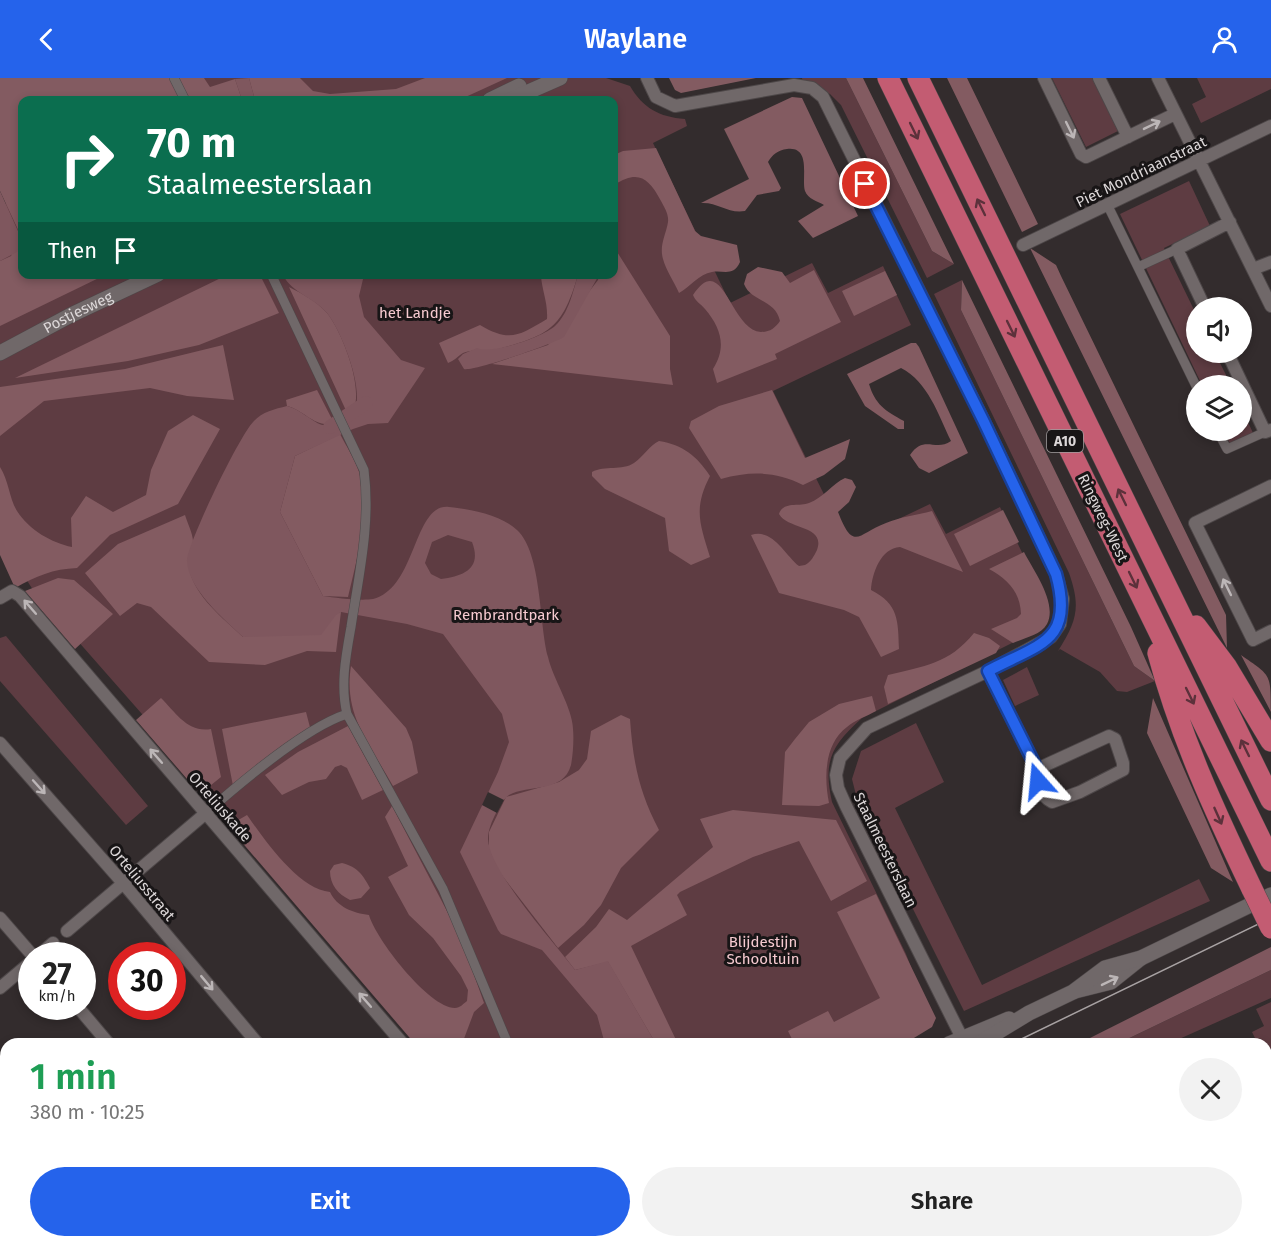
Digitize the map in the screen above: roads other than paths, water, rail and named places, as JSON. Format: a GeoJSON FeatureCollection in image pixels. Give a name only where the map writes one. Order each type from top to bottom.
{"type":"FeatureCollection","features":[{"type":"Feature","properties":{"kind":"highway","name":"Ringweg-West"},"geometry":{"type":"LineString","coordinates":[[888,78],[1270,858]]}},
{"type":"Feature","properties":{"kind":"highway","name":"Ringweg-West"},"geometry":{"type":"LineString","coordinates":[[918,78],[1271,801]]}},
{"type":"Feature","properties":{"kind":"highway","name":"A10"},"geometry":{"type":"LineString","coordinates":[[1166,587],[1226,666],[1271,741]]}},
{"type":"Feature","properties":{"kind":"highway","name":"A10"},"geometry":{"type":"LineString","coordinates":[[1145,606],[1172,703],[1194,764],[1271,928]]}},
{"type":"Feature","properties":{"kind":"street"},"geometry":{"type":"LineString","coordinates":[[174,78],[183,96]]}},
{"type":"Feature","properties":{"kind":"street"},"geometry":{"type":"LineString","coordinates":[[498,96],[535,78]]}},
{"type":"Feature","properties":{"kind":"street"},"geometry":{"type":"LineString","coordinates":[[519,96],[560,78]]}},
{"type":"Feature","properties":{"kind":"street","name":"Staalmeesterslaan"},"geometry":{"type":"LineString","coordinates":[[647,78],[656,97],[675,106],[794,85],[812,88],[823,98],[983,420],[1056,574],[1063,599],[1060,624],[1051,637],[988,671],[867,728],[840,758],[836,775],[838,788],[846,806],[957,1038]]}},
{"type":"Feature","properties":{"kind":"street"},"geometry":{"type":"LineString","coordinates":[[1044,78],[1081,154],[1086,157],[1176,114]]}},
{"type":"Feature","properties":{"kind":"street"},"geometry":{"type":"LineString","coordinates":[[1099,78],[1128,137]]}},
{"type":"Feature","properties":{"kind":"street"},"geometry":{"type":"LineString","coordinates":[[1158,78],[1271,306]]}},
{"type":"Feature","properties":{"kind":"street","name":"Piet Mondriaanstraat"},"geometry":{"type":"LineString","coordinates":[[1023,245],[1271,126]]}},
{"type":"Feature","properties":{"kind":"street"},"geometry":{"type":"LineString","coordinates":[[1107,204],[1191,375]]}},
{"type":"Feature","properties":{"kind":"street"},"geometry":{"type":"LineString","coordinates":[[1138,267],[1230,222]]}},
{"type":"Feature","properties":{"kind":"street"},"geometry":{"type":"LineString","coordinates":[[1177,249],[1200,297]]}},
{"type":"Feature","properties":{"kind":"street"},"geometry":{"type":"LineString","coordinates":[[1253,269],[1271,262]]}},
{"type":"Feature","properties":{"kind":"street","name":"Postjesweg"},"geometry":{"type":"LineString","coordinates":[[0,343],[126,279]]}},
{"type":"Feature","properties":{"kind":"street","name":"Postjesweg"},"geometry":{"type":"LineString","coordinates":[[0,353],[71,315],[147,279]]}},
{"type":"Feature","properties":{"kind":"street"},"geometry":{"type":"LineString","coordinates":[[273,279],[364,470],[367,497],[366,530],[343,688],[347,714],[443,889],[470,947],[502,1038]]}},
{"type":"Feature","properties":{"kind":"street"},"geometry":{"type":"LineString","coordinates":[[1233,363],[1268,431],[1252,438]]}},
{"type":"Feature","properties":{"kind":"street"},"geometry":{"type":"LineString","coordinates":[[1223,441],[1227,449],[1245,441]]}},
{"type":"Feature","properties":{"kind":"street"},"geometry":{"type":"LineString","coordinates":[[1271,486],[1196,523],[1253,640],[1271,631]]}},
{"type":"Feature","properties":{"kind":"street","name":"Orteliuskade"},"geometry":{"type":"LineString","coordinates":[[0,598],[12,591],[20,596],[398,1038]]}},
{"type":"Feature","properties":{"kind":"street"},"geometry":{"type":"LineString","coordinates":[[988,671],[1037,769],[1042,793],[1052,802],[1080,792],[1123,770],[1123,763],[1115,739],[1109,736],[1037,769]]}},
{"type":"Feature","properties":{"kind":"street"},"geometry":{"type":"LineString","coordinates":[[67,931],[283,751],[336,717],[347,714]]}},
{"type":"Feature","properties":{"kind":"street","name":"Orteliusstraat"},"geometry":{"type":"LineString","coordinates":[[0,744],[123,882],[253,1038]]}},
{"type":"Feature","properties":{"kind":"street"},"geometry":{"type":"LineString","coordinates":[[969,1038],[1072,992],[1111,982],[1141,958],[1271,895]]}},
{"type":"Feature","properties":{"kind":"street"},"geometry":{"type":"LineString","coordinates":[[0,918],[21,942]]}},
{"type":"Feature","properties":{"kind":"street"},"geometry":{"type":"LineString","coordinates":[[0,988],[18,973]]}},
{"type":"Feature","properties":{"kind":"street"},"geometry":{"type":"LineString","coordinates":[[988,1038],[1029,1013]]}},
{"type":"Feature","properties":{"kind":"street"},"geometry":{"type":"LineString","coordinates":[[89,1020],[104,1038]]}},
{"type":"Feature","properties":{"kind":"waterway"},"geometry":{"type":"LineString","coordinates":[[330,427],[366,403]]}},
{"type":"Feature","properties":{"kind":"tram line"},"geometry":{"type":"LineString","coordinates":[[1023,1038],[1271,918]]}},
{"type":"Feature","properties":{"kind":"park label","name":"het Landje"},"geometry":{"type":"Point","coordinates":[415,313]}},
{"type":"Feature","properties":{"kind":"park label","name":"Rembrandtpark"},"geometry":{"type":"Point","coordinates":[506,615]}},
{"type":"Feature","properties":{"kind":"park label","name":"Blijdestijn Schooltuin"},"geometry":{"type":"Point","coordinates":[763,950]}}]}
